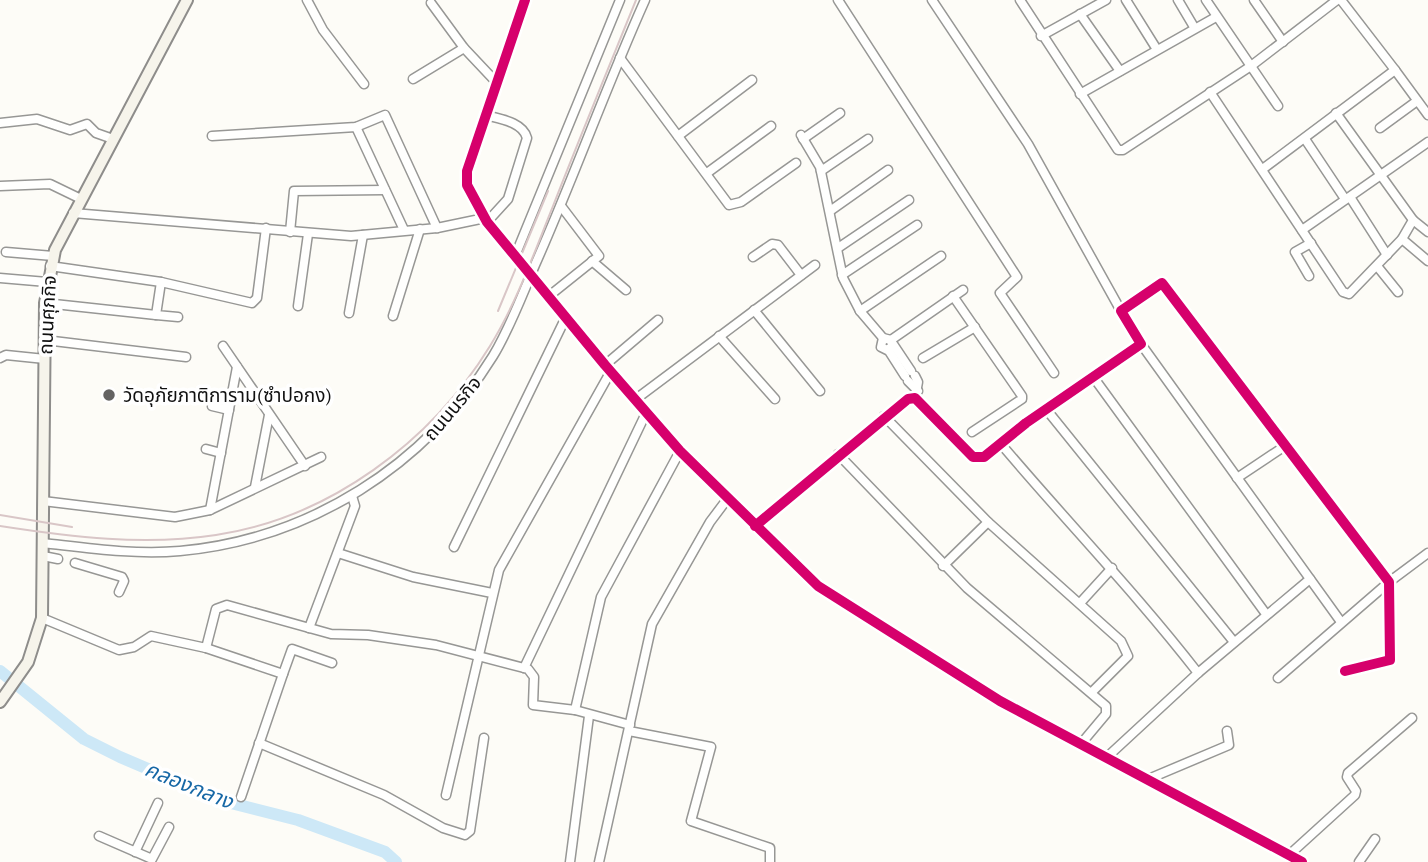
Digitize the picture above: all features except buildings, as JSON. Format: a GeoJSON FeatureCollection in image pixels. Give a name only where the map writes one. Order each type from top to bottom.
{"type":"FeatureCollection","features":[{"type":"Feature","properties":{"kind":"main road","name":"ถนนศุภกิจ"},"geometry":{"type":"LineString","coordinates":[[0,702],[28,662],[42,618],[45,303],[51,261],[73,214],[187,0]]}},
{"type":"Feature","properties":{"kind":"street"},"geometry":{"type":"LineString","coordinates":[[307,0],[323,30],[364,84]]}},
{"type":"Feature","properties":{"kind":"street"},"geometry":{"type":"LineString","coordinates":[[526,0],[485,115],[466,178],[486,220],[680,451],[818,586],[841,603],[1000,701],[1302,862]]}},
{"type":"Feature","properties":{"kind":"street"},"geometry":{"type":"LineString","coordinates":[[515,256],[620,0]]}},
{"type":"Feature","properties":{"kind":"street","name":"ถนนนรกิจ"},"geometry":{"type":"LineString","coordinates":[[43,543],[138,552],[180,551],[227,545],[267,535],[352,496],[391,471],[451,414],[492,357],[561,206],[645,0]]}},
{"type":"Feature","properties":{"kind":"street"},"geometry":{"type":"LineString","coordinates":[[838,0],[1017,278],[1000,293],[1054,373]]}},
{"type":"Feature","properties":{"kind":"street"},"geometry":{"type":"LineString","coordinates":[[932,0],[1034,153],[1141,344],[1341,622]]}},
{"type":"Feature","properties":{"kind":"street"},"geometry":{"type":"LineString","coordinates":[[1020,0],[1041,36],[1118,150],[1133,144],[1251,66],[1339,0],[1428,115]]}},
{"type":"Feature","properties":{"kind":"street"},"geometry":{"type":"LineString","coordinates":[[1041,36],[1106,0]]}},
{"type":"Feature","properties":{"kind":"street"},"geometry":{"type":"LineString","coordinates":[[1126,0],[1156,48]]}},
{"type":"Feature","properties":{"kind":"street"},"geometry":{"type":"LineString","coordinates":[[1178,0],[1194,27]]}},
{"type":"Feature","properties":{"kind":"street"},"geometry":{"type":"LineString","coordinates":[[1206,0],[1278,106]]}},
{"type":"Feature","properties":{"kind":"street"},"geometry":{"type":"LineString","coordinates":[[1257,1],[1283,43]]}},
{"type":"Feature","properties":{"kind":"street"},"geometry":{"type":"LineString","coordinates":[[430,3],[464,48],[496,83]]}},
{"type":"Feature","properties":{"kind":"street"},"geometry":{"type":"LineString","coordinates":[[1080,14],[1120,71]]}},
{"type":"Feature","properties":{"kind":"street"},"geometry":{"type":"LineString","coordinates":[[1080,94],[1156,48],[1216,17]]}},
{"type":"Feature","properties":{"kind":"street"},"geometry":{"type":"LineString","coordinates":[[413,79],[464,48]]}},
{"type":"Feature","properties":{"kind":"street"},"geometry":{"type":"LineString","coordinates":[[620,58],[732,206],[796,163]]}},
{"type":"Feature","properties":{"kind":"street"},"geometry":{"type":"LineString","coordinates":[[1264,168],[1395,70]]}},
{"type":"Feature","properties":{"kind":"street"},"geometry":{"type":"LineString","coordinates":[[678,136],[752,80]]}},
{"type":"Feature","properties":{"kind":"street"},"geometry":{"type":"LineString","coordinates":[[1210,92],[1264,168],[1343,292],[1355,291],[1402,239],[1413,220]]}},
{"type":"Feature","properties":{"kind":"street"},"geometry":{"type":"LineString","coordinates":[[1380,128],[1417,101]]}},
{"type":"Feature","properties":{"kind":"street"},"geometry":{"type":"LineString","coordinates":[[840,113],[802,137],[821,171],[842,275],[860,311],[889,343],[910,376],[916,394],[973,457],[984,457],[1046,409],[1141,344]]}},
{"type":"Feature","properties":{"kind":"street"},"geometry":{"type":"LineString","coordinates":[[1336,113],[1413,220],[1428,232]]}},
{"type":"Feature","properties":{"kind":"street"},"geometry":{"type":"LineString","coordinates":[[212,136],[356,127],[385,115],[437,228]]}},
{"type":"Feature","properties":{"kind":"street"},"geometry":{"type":"LineString","coordinates":[[73,214],[266,228],[308,234],[363,235],[486,220],[508,199],[527,138],[524,130],[517,125],[485,115]]}},
{"type":"Feature","properties":{"kind":"street"},"geometry":{"type":"LineString","coordinates":[[0,123],[37,119],[70,130],[87,124],[96,133],[113,139]]}},
{"type":"Feature","properties":{"kind":"street"},"geometry":{"type":"LineString","coordinates":[[707,173],[771,126]]}},
{"type":"Feature","properties":{"kind":"street"},"geometry":{"type":"LineString","coordinates":[[356,127],[404,230]]}},
{"type":"Feature","properties":{"kind":"street"},"geometry":{"type":"LineString","coordinates":[[821,171],[868,139]]}},
{"type":"Feature","properties":{"kind":"street"},"geometry":{"type":"LineString","coordinates":[[1305,139],[1387,255]]}},
{"type":"Feature","properties":{"kind":"street"},"geometry":{"type":"LineString","coordinates":[[1302,230],[1382,177],[1428,142]]}},
{"type":"Feature","properties":{"kind":"street"},"geometry":{"type":"LineString","coordinates":[[830,211],[888,170]]}},
{"type":"Feature","properties":{"kind":"street"},"geometry":{"type":"LineString","coordinates":[[0,186],[50,184],[81,199]]}},
{"type":"Feature","properties":{"kind":"street"},"geometry":{"type":"LineString","coordinates":[[290,232],[294,191],[386,190]]}},
{"type":"Feature","properties":{"kind":"street"},"geometry":{"type":"LineString","coordinates":[[838,248],[909,200]]}},
{"type":"Feature","properties":{"kind":"street"},"geometry":{"type":"LineString","coordinates":[[549,296],[599,256],[599,252],[561,206]]}},
{"type":"Feature","properties":{"kind":"street"},"geometry":{"type":"LineString","coordinates":[[842,275],[917,225]]}},
{"type":"Feature","properties":{"kind":"street"},"geometry":{"type":"LineString","coordinates":[[6,252],[255,302],[266,228]]}},
{"type":"Feature","properties":{"kind":"street"},"geometry":{"type":"LineString","coordinates":[[393,316],[420,229]]}},
{"type":"Feature","properties":{"kind":"street"},"geometry":{"type":"LineString","coordinates":[[298,306],[308,234]]}},
{"type":"Feature","properties":{"kind":"street"},"geometry":{"type":"LineString","coordinates":[[349,313],[363,235]]}},
{"type":"Feature","properties":{"kind":"street"},"geometry":{"type":"LineString","coordinates":[[1402,239],[1428,261]]}},
{"type":"Feature","properties":{"kind":"street"},"geometry":{"type":"LineString","coordinates":[[1309,276],[1295,252],[1311,243]]}},
{"type":"Feature","properties":{"kind":"street"},"geometry":{"type":"LineString","coordinates":[[753,257],[772,244],[778,245],[800,275]]}},
{"type":"Feature","properties":{"kind":"street"},"geometry":{"type":"LineString","coordinates":[[860,311],[941,257]]}},
{"type":"Feature","properties":{"kind":"street"},"geometry":{"type":"LineString","coordinates":[[593,261],[626,290]]}},
{"type":"Feature","properties":{"kind":"street"},"geometry":{"type":"LineString","coordinates":[[636,399],[815,265]]}},
{"type":"Feature","properties":{"kind":"street"},"geometry":{"type":"LineString","coordinates":[[1377,266],[1398,292]]}},
{"type":"Feature","properties":{"kind":"street"},"geometry":{"type":"LineString","coordinates":[[0,278],[47,282]]}},
{"type":"Feature","properties":{"kind":"street"},"geometry":{"type":"LineString","coordinates":[[156,315],[161,282]]}},
{"type":"Feature","properties":{"kind":"street"},"geometry":{"type":"LineString","coordinates":[[1121,311],[1158,285],[1165,285],[1389,582],[1390,660],[1345,671]]}},
{"type":"Feature","properties":{"kind":"street"},"geometry":{"type":"LineString","coordinates":[[889,343],[962,290]]}},
{"type":"Feature","properties":{"kind":"street"},"geometry":{"type":"LineString","coordinates":[[953,296],[1022,399],[972,432]]}},
{"type":"Feature","properties":{"kind":"street"},"geometry":{"type":"LineString","coordinates":[[45,303],[178,317]]}},
{"type":"Feature","properties":{"kind":"street"},"geometry":{"type":"LineString","coordinates":[[754,310],[820,391]]}},
{"type":"Feature","properties":{"kind":"street"},"geometry":{"type":"LineString","coordinates":[[454,547],[566,317]]}},
{"type":"Feature","properties":{"kind":"street"},"geometry":{"type":"LineString","coordinates":[[446,796],[499,570],[608,368],[658,320]]}},
{"type":"Feature","properties":{"kind":"street"},"geometry":{"type":"LineString","coordinates":[[923,358],[975,327]]}},
{"type":"Feature","properties":{"kind":"street"},"geometry":{"type":"LineString","coordinates":[[719,336],[775,399]]}},
{"type":"Feature","properties":{"kind":"street"},"geometry":{"type":"LineString","coordinates":[[45,340],[186,357]]}},
{"type":"Feature","properties":{"kind":"street"},"geometry":{"type":"LineString","coordinates":[[223,346],[305,466]]}},
{"type":"Feature","properties":{"kind":"street"},"geometry":{"type":"LineString","coordinates":[[0,358],[6,355],[45,359]]}},
{"type":"Feature","properties":{"kind":"street"},"geometry":{"type":"LineString","coordinates":[[210,510],[237,367]]}},
{"type":"Feature","properties":{"kind":"street"},"geometry":{"type":"LineString","coordinates":[[1094,378],[1266,614]]}},
{"type":"Feature","properties":{"kind":"street"},"geometry":{"type":"LineString","coordinates":[[755,526],[884,416],[916,394]]}},
{"type":"Feature","properties":{"kind":"street"},"geometry":{"type":"LineString","coordinates":[[212,406],[229,410]]}},
{"type":"Feature","properties":{"kind":"street"},"geometry":{"type":"LineString","coordinates":[[1046,409],[1234,642]]}},
{"type":"Feature","properties":{"kind":"street"},"geometry":{"type":"LineString","coordinates":[[524,668],[647,411]]}},
{"type":"Feature","properties":{"kind":"street"},"geometry":{"type":"LineString","coordinates":[[255,487],[269,415]]}},
{"type":"Feature","properties":{"kind":"street"},"geometry":{"type":"LineString","coordinates":[[884,416],[988,522],[1081,602],[1121,641],[1128,656],[1092,692]]}},
{"type":"Feature","properties":{"kind":"street"},"geometry":{"type":"LineString","coordinates":[[1001,444],[1048,501],[1112,568],[1198,673]]}},
{"type":"Feature","properties":{"kind":"street"},"geometry":{"type":"LineString","coordinates":[[1237,478],[1285,446]]}},
{"type":"Feature","properties":{"kind":"street"},"geometry":{"type":"LineString","coordinates":[[206,449],[221,453]]}},
{"type":"Feature","properties":{"kind":"street"},"geometry":{"type":"LineString","coordinates":[[575,710],[601,597],[680,451]]}},
{"type":"Feature","properties":{"kind":"street"},"geometry":{"type":"LineString","coordinates":[[838,454],[943,566],[1092,692],[1107,709],[1080,745]]}},
{"type":"Feature","properties":{"kind":"street"},"geometry":{"type":"LineString","coordinates":[[43,501],[175,517],[210,510],[321,457]]}},
{"type":"Feature","properties":{"kind":"street"},"geometry":{"type":"LineString","coordinates":[[309,628],[355,506],[352,496]]}},
{"type":"Feature","properties":{"kind":"street"},"geometry":{"type":"LineString","coordinates":[[599,862],[656,613],[728,498]]}},
{"type":"Feature","properties":{"kind":"street"},"geometry":{"type":"LineString","coordinates":[[943,566],[988,522]]}},
{"type":"Feature","properties":{"kind":"street"},"geometry":{"type":"LineString","coordinates":[[338,553],[414,577],[492,593]]}},
{"type":"Feature","properties":{"kind":"street"},"geometry":{"type":"LineString","coordinates":[[1278,678],[1389,582],[1428,553]]}},
{"type":"Feature","properties":{"kind":"street"},"geometry":{"type":"LineString","coordinates":[[43,556],[58,559]]}},
{"type":"Feature","properties":{"kind":"street"},"geometry":{"type":"LineString","coordinates":[[75,563],[122,577],[124,581],[119,592]]}},
{"type":"Feature","properties":{"kind":"street"},"geometry":{"type":"LineString","coordinates":[[1081,602],[1112,568]]}},
{"type":"Feature","properties":{"kind":"street"},"geometry":{"type":"LineString","coordinates":[[1106,758],[1198,673],[1310,579]]}},
{"type":"Feature","properties":{"kind":"street"},"geometry":{"type":"LineString","coordinates":[[205,648],[216,609],[221,606],[341,636],[368,635],[436,645],[524,668],[531,671],[534,677],[533,705],[575,710],[629,728],[711,747],[691,821],[770,848],[770,862]]}},
{"type":"Feature","properties":{"kind":"street"},"geometry":{"type":"LineString","coordinates":[[42,618],[119,650],[134,647],[151,636],[205,648],[283,674]]}},
{"type":"Feature","properties":{"kind":"street"},"geometry":{"type":"LineString","coordinates":[[282,645],[332,663]]}},
{"type":"Feature","properties":{"kind":"street"},"geometry":{"type":"LineString","coordinates":[[241,797],[292,649]]}},
{"type":"Feature","properties":{"kind":"street"},"geometry":{"type":"LineString","coordinates":[[570,862],[589,716]]}},
{"type":"Feature","properties":{"kind":"street"},"geometry":{"type":"LineString","coordinates":[[1289,855],[1355,795],[1356,791],[1347,777],[1348,773],[1412,718]]}},
{"type":"Feature","properties":{"kind":"street"},"geometry":{"type":"LineString","coordinates":[[1146,780],[1229,745],[1227,731]]}},
{"type":"Feature","properties":{"kind":"street"},"geometry":{"type":"LineString","coordinates":[[259,743],[384,795],[443,828],[465,835],[470,831],[484,738]]}},
{"type":"Feature","properties":{"kind":"street"},"geometry":{"type":"LineString","coordinates":[[135,852],[158,803]]}},
{"type":"Feature","properties":{"kind":"street"},"geometry":{"type":"LineString","coordinates":[[99,836],[153,858],[169,827]]}},
{"type":"Feature","properties":{"kind":"street"},"geometry":{"type":"LineString","coordinates":[[1359,862],[1375,839]]}},
{"type":"Feature","properties":{"kind":"waterway","name":"คลองกลาง"},"geometry":{"type":"LineString","coordinates":[[0,671],[84,739],[120,757],[223,801],[298,820],[385,852],[396,862]]}},
{"type":"Feature","properties":{"kind":"railway"},"geometry":{"type":"LineString","coordinates":[[0,526],[81,537],[135,540],[216,535],[258,526],[298,512],[337,493],[407,444],[438,414],[466,381],[509,312],[636,0]]}},
{"type":"Feature","properties":{"kind":"railway"},"geometry":{"type":"LineString","coordinates":[[498,311],[548,191]]}},
{"type":"Feature","properties":{"kind":"railway"},"geometry":{"type":"LineString","coordinates":[[0,515],[72,527]]}},
{"type":"Feature","properties":{"kind":"cycle path"},"geometry":{"type":"LineString","coordinates":[[525,0],[467,171],[467,185],[487,222],[680,451],[818,586],[1000,701],[1302,862]]}},
{"type":"Feature","properties":{"kind":"cycle path"},"geometry":{"type":"LineString","coordinates":[[755,526],[908,399],[915,398],[973,457],[984,457],[1026,423],[1141,344],[1121,311],[1162,283],[1389,582],[1390,660],[1345,671]]}},
{"type":"Feature","properties":{"kind":"place","name":"วัดอุภัยภาติการาม(ซำปอกง)"},"geometry":{"type":"Point","coordinates":[109,395]}}]}
